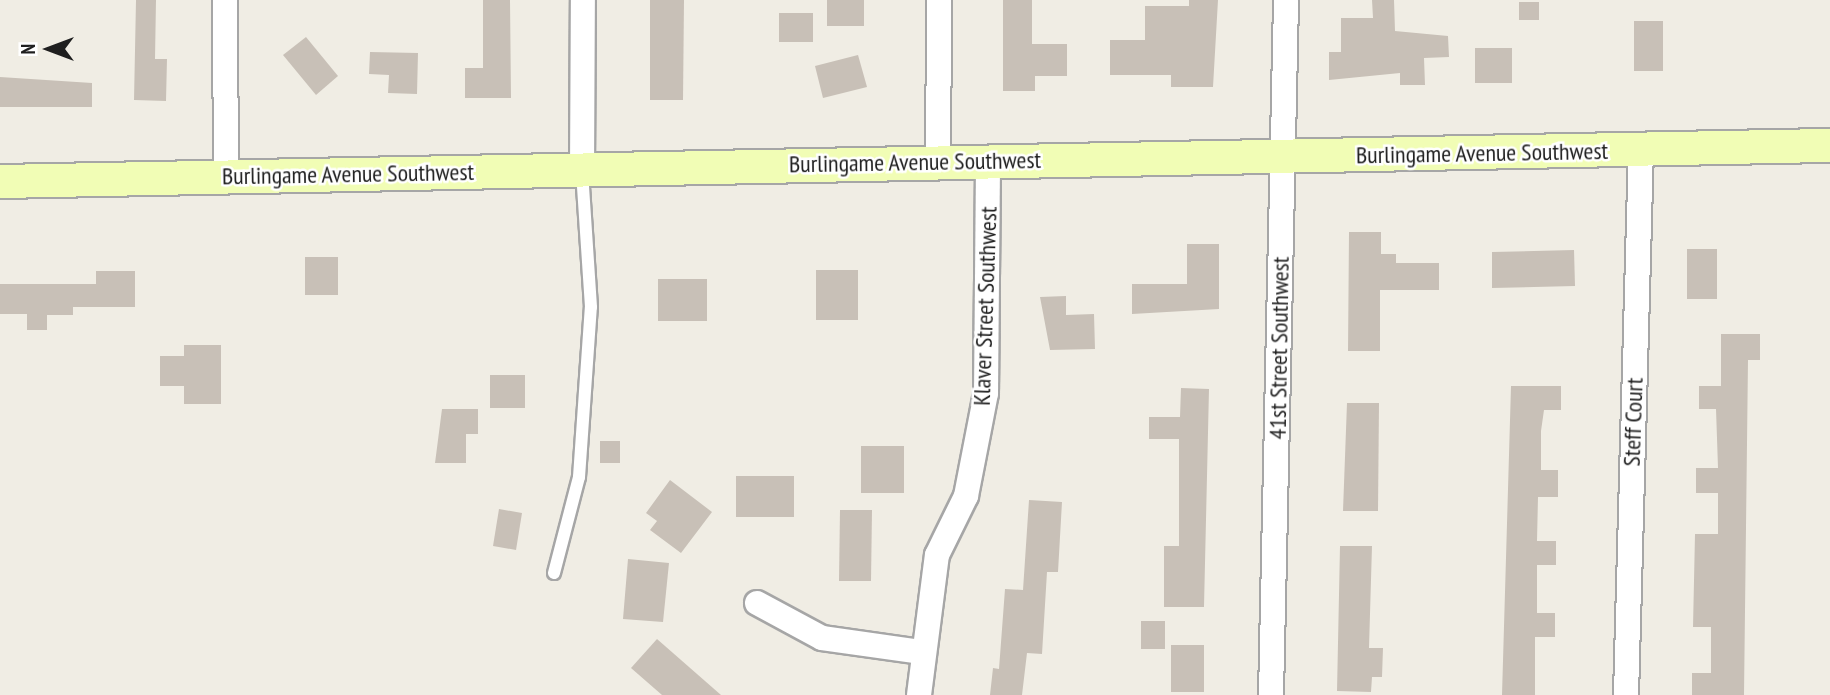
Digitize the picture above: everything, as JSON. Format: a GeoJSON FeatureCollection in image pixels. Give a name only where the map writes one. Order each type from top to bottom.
{"type":"FeatureCollection","features":[{"type":"Feature","properties":{"kind":"street"},"geometry":{"type":"LineString","coordinates":[[225,0],[226,176]]}},
{"type":"Feature","properties":{"kind":"street"},"geometry":{"type":"LineString","coordinates":[[582,170],[583,0]]}},
{"type":"Feature","properties":{"kind":"street"},"geometry":{"type":"LineString","coordinates":[[938,161],[939,0]]}},
{"type":"Feature","properties":{"kind":"street","name":"41st Street Southwest"},"geometry":{"type":"LineString","coordinates":[[1271,695],[1286,0]]}},
{"type":"Feature","properties":{"kind":"street","name":"Burlingame Avenue Southwest"},"geometry":{"type":"LineString","coordinates":[[0,181],[988,159],[1284,157],[1830,145]]}},
{"type":"Feature","properties":{"kind":"street","name":"Steff Court"},"geometry":{"type":"LineString","coordinates":[[1626,695],[1641,149]]}},
{"type":"Feature","properties":{"kind":"street","name":"Klaver Street Southwest"},"geometry":{"type":"LineString","coordinates":[[919,695],[922,652],[937,555],[966,496],[986,393],[988,159]]}},
{"type":"Feature","properties":{"kind":"street"},"geometry":{"type":"LineString","coordinates":[[757,603],[822,638],[922,652]]}},
{"type":"Feature","properties":{"kind":"lane"},"geometry":{"type":"LineString","coordinates":[[554,573],[579,477],[591,307],[582,170]]}},
{"type":"Feature","properties":{"kind":"building"},"geometry":{"type":"Polygon","coordinates":[[[136,0],[156,0],[155,59],[167,59],[166,101],[134,100],[136,0]]]}},
{"type":"Feature","properties":{"kind":"building"},"geometry":{"type":"Polygon","coordinates":[[[483,0],[510,0],[511,98],[465,98],[465,68],[483,68],[483,0]]]}},
{"type":"Feature","properties":{"kind":"building"},"geometry":{"type":"Polygon","coordinates":[[[650,0],[684,0],[683,100],[650,100],[650,0]]]}},
{"type":"Feature","properties":{"kind":"building"},"geometry":{"type":"Polygon","coordinates":[[[827,0],[864,0],[864,26],[827,26],[827,0]]]}},
{"type":"Feature","properties":{"kind":"building"},"geometry":{"type":"Polygon","coordinates":[[[1003,0],[1032,0],[1032,44],[1067,44],[1067,76],[1035,76],[1035,91],[1003,91],[1003,0]]]}},
{"type":"Feature","properties":{"kind":"building"},"geometry":{"type":"Polygon","coordinates":[[[1189,0],[1218,0],[1213,87],[1171,87],[1171,75],[1110,75],[1110,40],[1145,40],[1145,6],[1189,6],[1189,0]]]}},
{"type":"Feature","properties":{"kind":"building"},"geometry":{"type":"Polygon","coordinates":[[[1372,0],[1394,0],[1395,31],[1448,36],[1449,57],[1424,58],[1425,85],[1400,85],[1400,73],[1329,80],[1329,52],[1341,52],[1341,18],[1373,18],[1372,0]]]}},
{"type":"Feature","properties":{"kind":"building"},"geometry":{"type":"Polygon","coordinates":[[[1519,2],[1539,2],[1539,20],[1519,20],[1519,2]]]}},
{"type":"Feature","properties":{"kind":"building"},"geometry":{"type":"Polygon","coordinates":[[[779,13],[813,13],[813,42],[779,42],[779,13]]]}},
{"type":"Feature","properties":{"kind":"building"},"geometry":{"type":"Polygon","coordinates":[[[1634,21],[1663,21],[1663,71],[1634,71],[1634,21]]]}},
{"type":"Feature","properties":{"kind":"building"},"geometry":{"type":"Polygon","coordinates":[[[306,37],[338,76],[316,95],[283,55],[306,37]]]}},
{"type":"Feature","properties":{"kind":"building"},"geometry":{"type":"Polygon","coordinates":[[[1475,48],[1512,48],[1512,83],[1475,83],[1475,48]]]}},
{"type":"Feature","properties":{"kind":"building"},"geometry":{"type":"Polygon","coordinates":[[[370,52],[418,53],[417,94],[388,93],[389,75],[369,74],[370,52]]]}},
{"type":"Feature","properties":{"kind":"building"},"geometry":{"type":"Polygon","coordinates":[[[858,55],[867,87],[823,98],[815,66],[858,55]]]}},
{"type":"Feature","properties":{"kind":"building"},"geometry":{"type":"Polygon","coordinates":[[[0,77],[92,83],[92,107],[0,107],[0,77]]]}},
{"type":"Feature","properties":{"kind":"building"},"geometry":{"type":"Polygon","coordinates":[[[1349,232],[1381,232],[1381,254],[1396,254],[1396,263],[1439,263],[1439,290],[1380,290],[1380,351],[1348,351],[1349,232]]]}},
{"type":"Feature","properties":{"kind":"building"},"geometry":{"type":"Polygon","coordinates":[[[1187,244],[1219,244],[1219,309],[1132,314],[1132,284],[1187,284],[1187,244]]]}},
{"type":"Feature","properties":{"kind":"building"},"geometry":{"type":"Polygon","coordinates":[[[1687,249],[1717,249],[1717,299],[1687,299],[1687,249]]]}},
{"type":"Feature","properties":{"kind":"building"},"geometry":{"type":"Polygon","coordinates":[[[1574,250],[1575,286],[1492,288],[1492,252],[1574,250]]]}},
{"type":"Feature","properties":{"kind":"building"},"geometry":{"type":"Polygon","coordinates":[[[305,257],[338,257],[338,295],[305,295],[305,257]]]}},
{"type":"Feature","properties":{"kind":"building"},"geometry":{"type":"Polygon","coordinates":[[[816,270],[858,270],[858,320],[816,320],[816,270]]]}},
{"type":"Feature","properties":{"kind":"building"},"geometry":{"type":"Polygon","coordinates":[[[96,271],[135,271],[135,307],[73,307],[73,315],[47,315],[47,330],[27,330],[27,314],[0,314],[0,284],[96,284],[96,271]]]}},
{"type":"Feature","properties":{"kind":"building"},"geometry":{"type":"Polygon","coordinates":[[[658,279],[707,279],[707,321],[658,321],[658,279]]]}},
{"type":"Feature","properties":{"kind":"building"},"geometry":{"type":"Polygon","coordinates":[[[1066,296],[1066,315],[1094,314],[1095,349],[1050,350],[1040,297],[1066,296]]]}},
{"type":"Feature","properties":{"kind":"building"},"geometry":{"type":"Polygon","coordinates":[[[1721,334],[1760,334],[1760,360],[1748,360],[1744,695],[1692,695],[1692,673],[1711,673],[1711,627],[1693,627],[1695,534],[1718,534],[1718,493],[1696,493],[1696,468],[1718,468],[1716,409],[1699,409],[1699,386],[1721,386],[1721,334]]]}},
{"type":"Feature","properties":{"kind":"building"},"geometry":{"type":"Polygon","coordinates":[[[184,345],[221,345],[221,404],[184,404],[184,386],[160,386],[160,356],[184,356],[184,345]]]}},
{"type":"Feature","properties":{"kind":"building"},"geometry":{"type":"Polygon","coordinates":[[[490,375],[525,375],[525,408],[490,408],[490,375]]]}},
{"type":"Feature","properties":{"kind":"building"},"geometry":{"type":"Polygon","coordinates":[[[1511,386],[1561,386],[1561,410],[1544,410],[1541,431],[1541,470],[1558,470],[1558,497],[1538,497],[1537,541],[1556,541],[1556,565],[1537,565],[1537,613],[1555,613],[1555,637],[1535,637],[1535,695],[1502,695],[1511,386]]]}},
{"type":"Feature","properties":{"kind":"building"},"geometry":{"type":"Polygon","coordinates":[[[1181,388],[1209,389],[1204,607],[1164,607],[1164,546],[1179,546],[1179,439],[1149,439],[1149,417],[1180,417],[1181,388]]]}},
{"type":"Feature","properties":{"kind":"building"},"geometry":{"type":"Polygon","coordinates":[[[1347,403],[1379,403],[1378,511],[1343,511],[1347,403]]]}},
{"type":"Feature","properties":{"kind":"building"},"geometry":{"type":"Polygon","coordinates":[[[442,409],[478,409],[478,434],[466,434],[466,463],[435,463],[442,409]]]}},
{"type":"Feature","properties":{"kind":"building"},"geometry":{"type":"Polygon","coordinates":[[[600,441],[620,441],[620,463],[600,463],[600,441]]]}},
{"type":"Feature","properties":{"kind":"building"},"geometry":{"type":"Polygon","coordinates":[[[861,446],[904,446],[904,493],[861,493],[861,446]]]}},
{"type":"Feature","properties":{"kind":"building"},"geometry":{"type":"Polygon","coordinates":[[[736,476],[794,476],[794,517],[736,517],[736,476]]]}},
{"type":"Feature","properties":{"kind":"building"},"geometry":{"type":"Polygon","coordinates":[[[670,480],[712,512],[681,553],[650,530],[657,521],[646,513],[670,480]]]}},
{"type":"Feature","properties":{"kind":"building"},"geometry":{"type":"Polygon","coordinates":[[[1029,500],[1062,502],[1058,572],[1047,572],[1042,654],[1027,653],[1022,695],[990,695],[993,668],[999,669],[1005,589],[1023,590],[1029,500]]]}},
{"type":"Feature","properties":{"kind":"building"},"geometry":{"type":"Polygon","coordinates":[[[499,509],[522,513],[516,550],[493,546],[499,509]]]}},
{"type":"Feature","properties":{"kind":"building"},"geometry":{"type":"Polygon","coordinates":[[[840,510],[872,510],[871,581],[839,581],[840,510]]]}},
{"type":"Feature","properties":{"kind":"building"},"geometry":{"type":"Polygon","coordinates":[[[1340,546],[1372,546],[1369,648],[1383,648],[1382,677],[1372,677],[1371,692],[1337,691],[1340,546]]]}},
{"type":"Feature","properties":{"kind":"building"},"geometry":{"type":"Polygon","coordinates":[[[628,559],[669,563],[663,622],[623,619],[628,559]]]}},
{"type":"Feature","properties":{"kind":"building"},"geometry":{"type":"Polygon","coordinates":[[[1141,621],[1165,621],[1165,649],[1141,649],[1141,621]]]}},
{"type":"Feature","properties":{"kind":"building"},"geometry":{"type":"Polygon","coordinates":[[[657,639],[721,695],[662,695],[631,668],[657,639]]]}},
{"type":"Feature","properties":{"kind":"building"},"geometry":{"type":"Polygon","coordinates":[[[1171,645],[1204,645],[1204,692],[1171,692],[1171,645]]]}}]}
